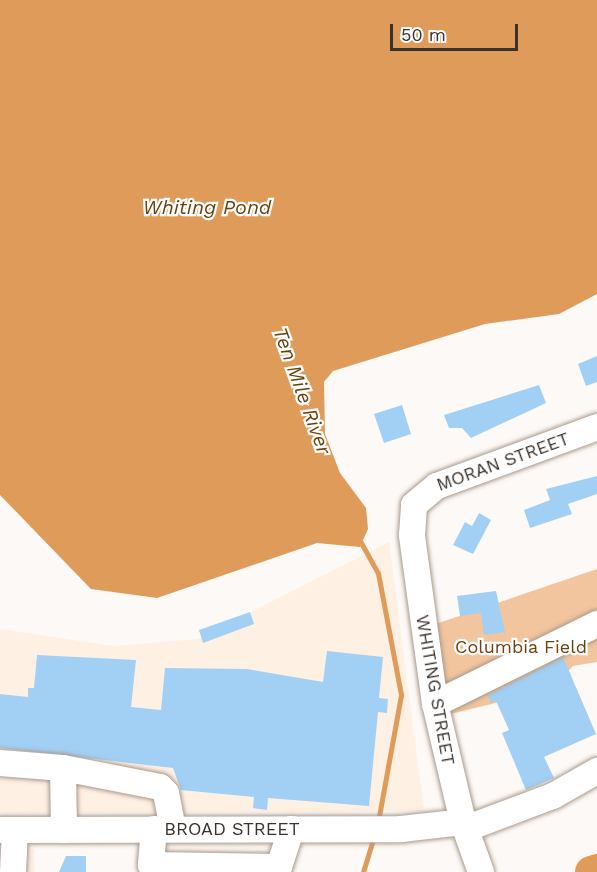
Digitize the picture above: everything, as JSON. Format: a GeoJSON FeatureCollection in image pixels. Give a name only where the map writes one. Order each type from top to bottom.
{"type":"FeatureCollection","features":[{"type":"Feature","properties":{"kind":"street","name":"MORAN STREET"},"geometry":{"type":"LineString","coordinates":[[414,504],[437,486],[597,427]]}},
{"type":"Feature","properties":{"kind":"street","name":"WHITING STREET"},"geometry":{"type":"LineString","coordinates":[[414,504],[412,536],[435,704],[464,825],[481,872]]}},
{"type":"Feature","properties":{"kind":"street"},"geometry":{"type":"LineString","coordinates":[[435,704],[597,624]]}},
{"type":"Feature","properties":{"kind":"street"},"geometry":{"type":"LineString","coordinates":[[0,763],[63,768],[160,787],[166,793],[163,829],[151,865],[167,868],[278,869],[291,829]]}},
{"type":"Feature","properties":{"kind":"street"},"geometry":{"type":"LineString","coordinates":[[63,768],[64,830]]}},
{"type":"Feature","properties":{"kind":"street","name":"BROAD STREET"},"geometry":{"type":"LineString","coordinates":[[7,830],[401,829],[464,825],[553,796],[597,771]]}},
{"type":"Feature","properties":{"kind":"street"},"geometry":{"type":"LineString","coordinates":[[7,830],[13,872]]}},
{"type":"Feature","properties":{"kind":"shaded area"},"geometry":{"type":"Polygon","coordinates":[[[389,542],[424,811],[0,813],[0,629],[113,646],[198,639],[389,542]]]}},
{"type":"Feature","properties":{"kind":"shaded area"},"geometry":{"type":"Polygon","coordinates":[[[0,849],[34,849],[35,872],[0,872],[0,849]]]}},
{"type":"Feature","properties":{"kind":"green space","name":"Columbia Field"},"geometry":{"type":"Polygon","coordinates":[[[597,569],[597,662],[573,666],[549,690],[442,716],[414,653],[418,630],[597,569]]]}},
{"type":"Feature","properties":{"kind":"water","name":"Whiting Pond"},"geometry":{"type":"Polygon","coordinates":[[[0,0],[597,0],[597,294],[559,314],[485,324],[333,371],[324,382],[325,434],[340,473],[366,508],[368,529],[360,547],[317,543],[157,598],[91,589],[0,495],[0,0]]]}},
{"type":"Feature","properties":{"kind":"building"},"geometry":{"type":"Polygon","coordinates":[[[597,356],[597,382],[586,386],[578,364],[597,356]]]}},
{"type":"Feature","properties":{"kind":"building"},"geometry":{"type":"Polygon","coordinates":[[[539,385],[546,403],[471,438],[462,428],[449,428],[444,415],[539,385]]]}},
{"type":"Feature","properties":{"kind":"building"},"geometry":{"type":"Polygon","coordinates":[[[402,405],[411,434],[384,443],[374,414],[402,405]]]}},
{"type":"Feature","properties":{"kind":"building"},"geometry":{"type":"Polygon","coordinates":[[[597,476],[597,494],[568,504],[572,514],[530,528],[524,510],[550,500],[546,489],[597,476]]]}},
{"type":"Feature","properties":{"kind":"building"},"geometry":{"type":"Polygon","coordinates":[[[479,513],[491,520],[473,554],[453,545],[465,522],[472,526],[479,513]]]}},
{"type":"Feature","properties":{"kind":"building"},"geometry":{"type":"Polygon","coordinates":[[[496,591],[505,632],[484,635],[481,613],[460,616],[457,596],[496,591]]]}},
{"type":"Feature","properties":{"kind":"building"},"geometry":{"type":"Polygon","coordinates":[[[250,612],[254,624],[203,643],[199,630],[250,612]]]}},
{"type":"Feature","properties":{"kind":"building"},"geometry":{"type":"Polygon","coordinates":[[[327,651],[383,657],[379,698],[388,699],[387,713],[378,712],[369,806],[268,798],[267,810],[253,808],[254,797],[181,790],[173,768],[0,748],[0,694],[28,697],[28,688],[34,688],[37,655],[136,660],[131,707],[161,710],[165,668],[247,669],[323,682],[327,651]]]}},
{"type":"Feature","properties":{"kind":"building"},"geometry":{"type":"Polygon","coordinates":[[[563,657],[596,734],[544,757],[554,778],[526,790],[502,733],[509,730],[496,701],[491,703],[488,695],[563,657]]]}},
{"type":"Feature","properties":{"kind":"building"},"geometry":{"type":"Polygon","coordinates":[[[66,856],[86,856],[86,872],[59,872],[66,856]]]}},
{"type":"Feature","properties":{"kind":"waterway","name":"Ten Mile River"},"geometry":{"type":"LineString","coordinates":[[359,539],[378,573],[401,695],[378,821]]}},
{"type":"Feature","properties":{"kind":"waterway","name":"Ten Mile River"},"geometry":{"type":"LineString","coordinates":[[363,872],[374,836]]}},
{"type":"Feature","properties":{"kind":"waterway","name":"Ten Mile River"},"geometry":{"type":"LineString","coordinates":[[591,872],[597,870]]}}]}
